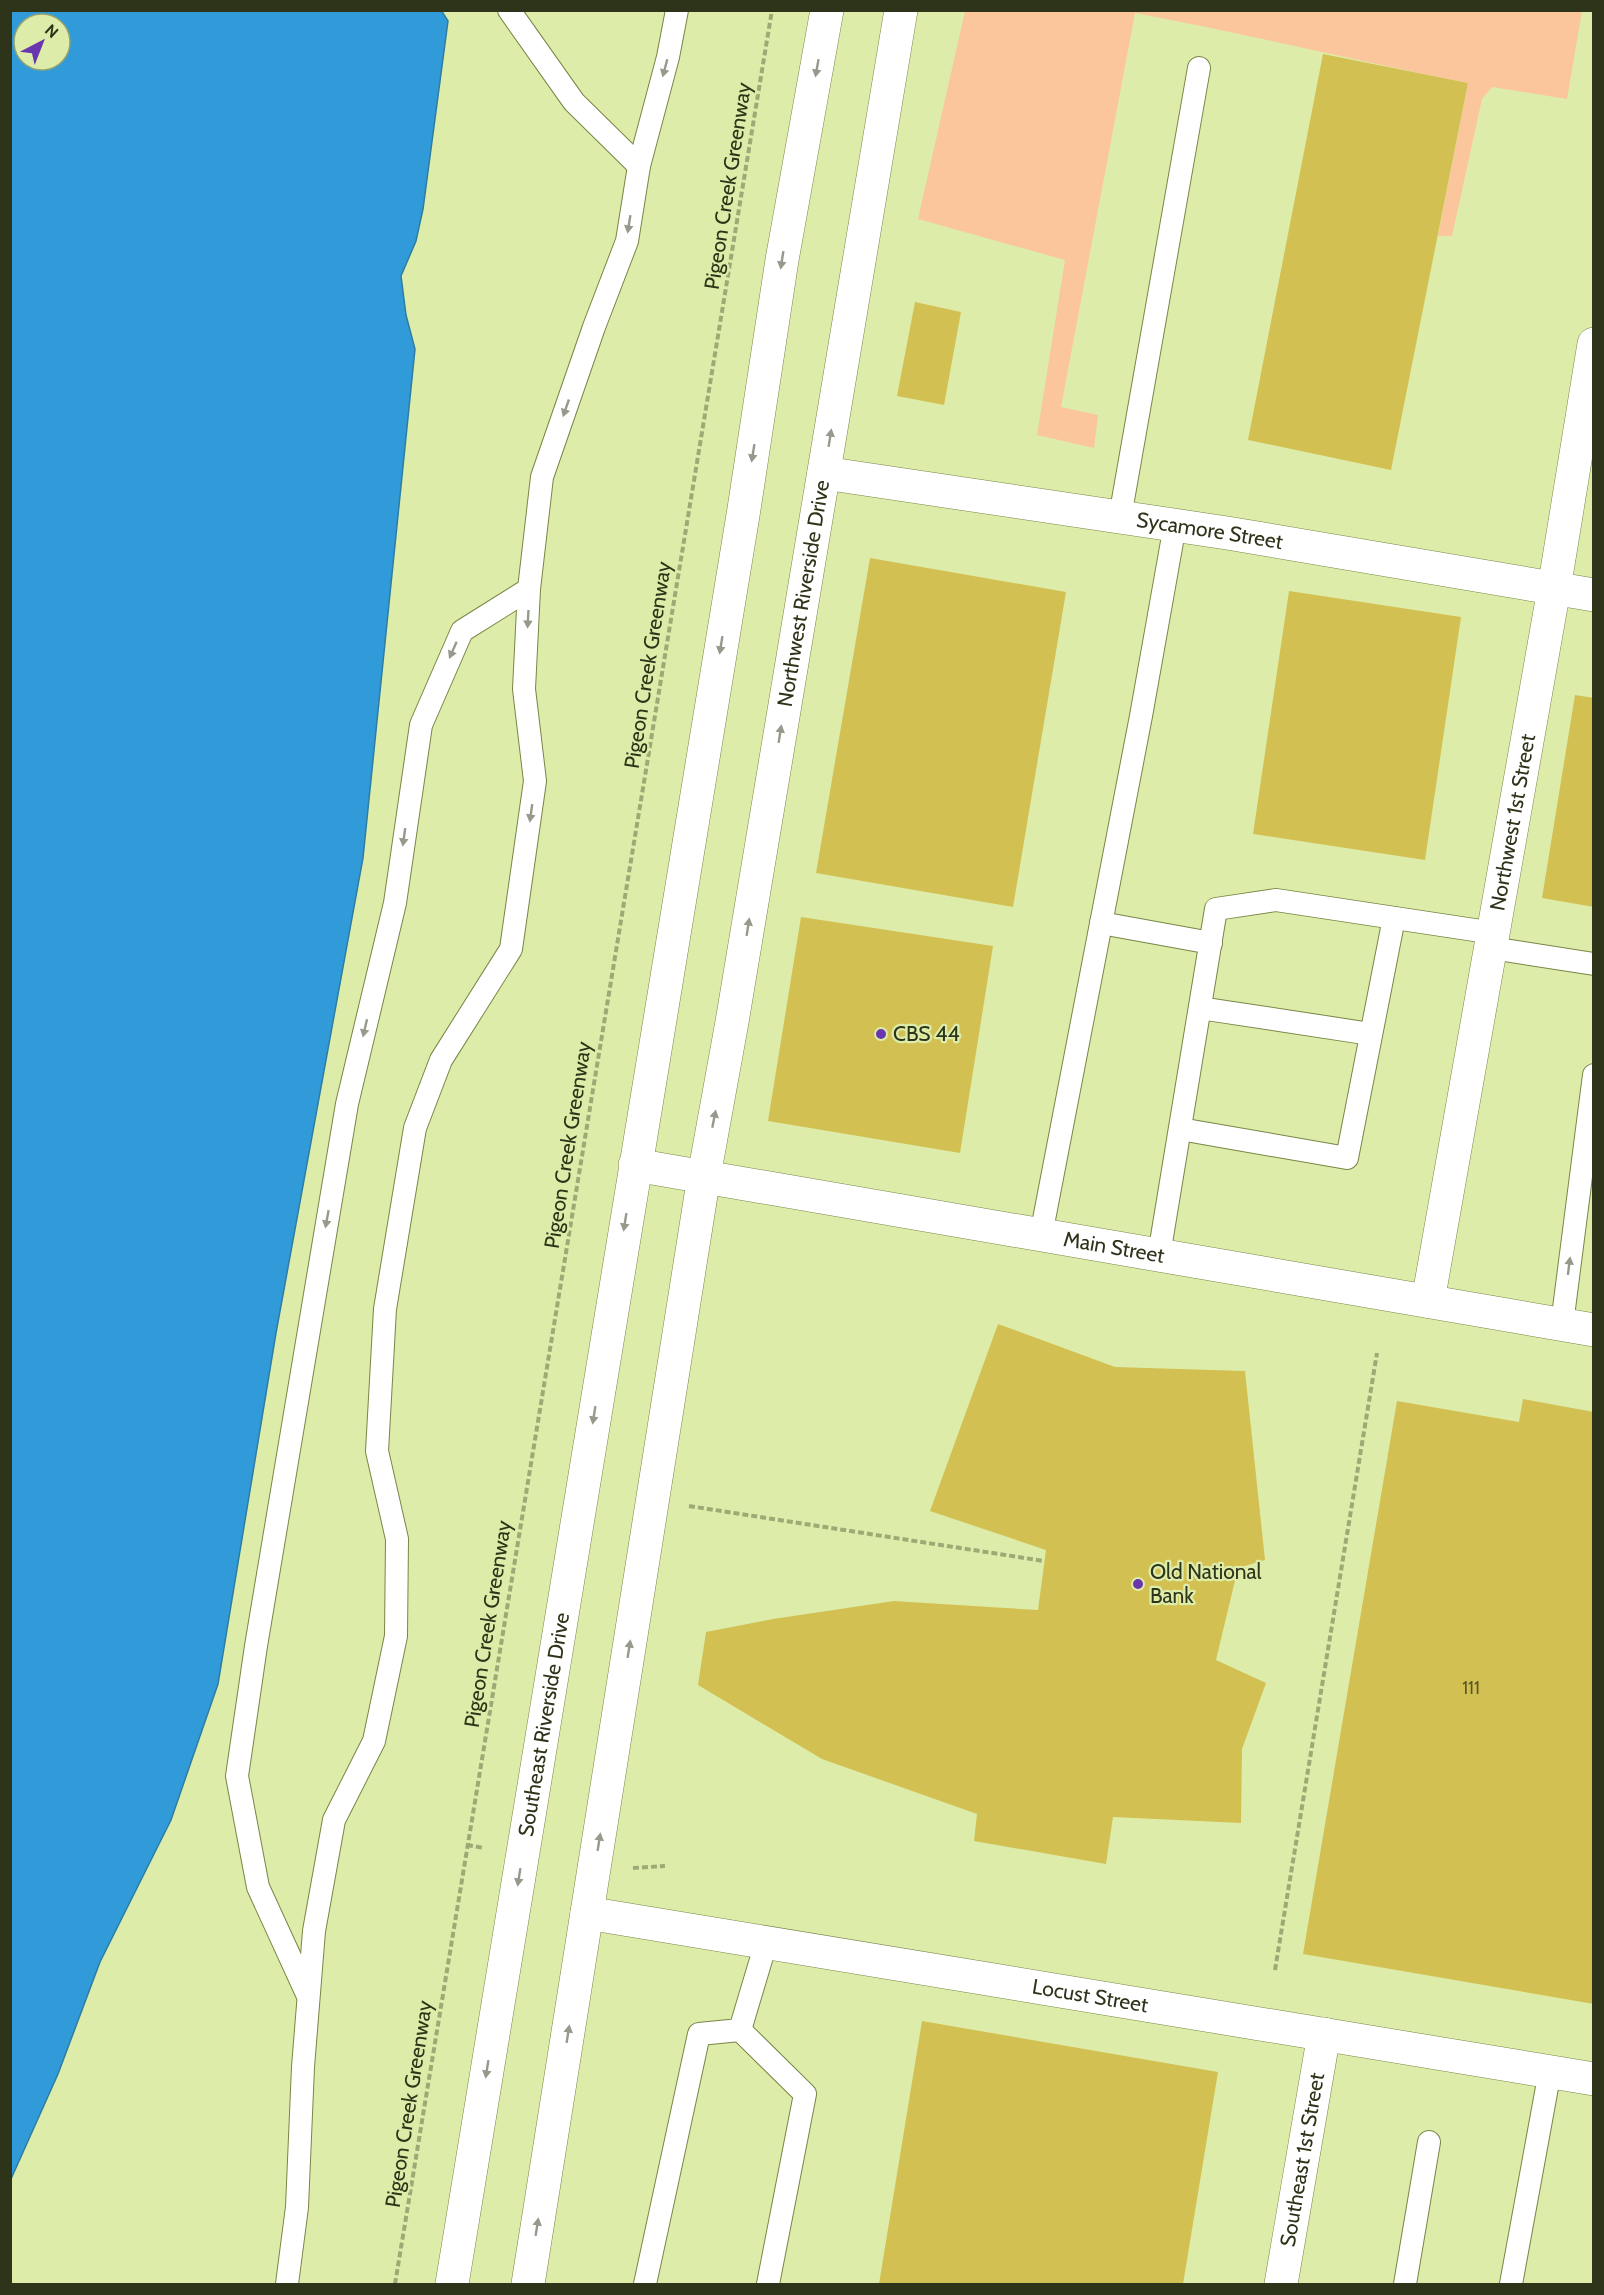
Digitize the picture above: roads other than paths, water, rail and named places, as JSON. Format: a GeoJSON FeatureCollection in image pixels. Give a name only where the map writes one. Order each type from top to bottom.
{"type":"FeatureCollection","features":[{"type":"Feature","properties":{"kind":"main road"},"geometry":{"type":"LineString","coordinates":[[634,1165],[745,502],[782,260],[827,10]]}},
{"type":"Feature","properties":{"kind":"main road","name":"Northwest Riverside Drive"},"geometry":{"type":"LineString","coordinates":[[704,1176],[732,1022],[902,10]]}},
{"type":"Feature","properties":{"kind":"main road","name":"Northwest 1st Street"},"geometry":{"type":"LineString","coordinates":[[1428,1301],[1554,589],[1593,344]]}},
{"type":"Feature","properties":{"kind":"main road","name":"Sycamore Street"},"geometry":{"type":"LineString","coordinates":[[824,473],[1175,525],[1593,595]]}},
{"type":"Feature","properties":{"kind":"main road","name":"Main Street"},"geometry":{"type":"LineString","coordinates":[[634,1165],[1593,1330]]}},
{"type":"Feature","properties":{"kind":"main road","name":"Southeast Riverside Drive"},"geometry":{"type":"LineString","coordinates":[[452,2284],[634,1165]]}},
{"type":"Feature","properties":{"kind":"main road"},"geometry":{"type":"LineString","coordinates":[[528,2284],[704,1176]]}},
{"type":"Feature","properties":{"kind":"main road","name":"Locust Street"},"geometry":{"type":"LineString","coordinates":[[587,1913],[1593,2079]]}},
{"type":"Feature","properties":{"kind":"main road","name":"Southeast 1st Street"},"geometry":{"type":"LineString","coordinates":[[1281,2284],[1324,2034]]}},
{"type":"Feature","properties":{"kind":"lane"},"geometry":{"type":"LineString","coordinates":[[509,10],[574,102],[639,166]]}},
{"type":"Feature","properties":{"kind":"lane"},"geometry":{"type":"LineString","coordinates":[[286,2284],[297,2207],[303,2067],[314,1931],[334,1820],[374,1741],[396,1636],[397,1539],[377,1451],[385,1309],[415,1128],[441,1060],[511,949],[535,781],[524,689],[529,590],[542,477],[594,327],[627,241],[639,166],[668,57],[677,10]]}},
{"type":"Feature","properties":{"kind":"lane"},"geometry":{"type":"LineString","coordinates":[[1120,517],[1199,68]]}},
{"type":"Feature","properties":{"kind":"lane"},"geometry":{"type":"LineString","coordinates":[[1041,1235],[1141,716],[1175,525]]}},
{"type":"Feature","properties":{"kind":"lane"},"geometry":{"type":"LineString","coordinates":[[309,1997],[258,1887],[237,1776],[256,1646],[347,1104],[395,903],[421,725],[462,631],[529,590]]}},
{"type":"Feature","properties":{"kind":"lane"},"geometry":{"type":"LineString","coordinates":[[1160,1255],[1216,909],[1276,900],[1394,918],[1593,963]]}},
{"type":"Feature","properties":{"kind":"lane"},"geometry":{"type":"LineString","coordinates":[[1180,1130],[1347,1158],[1394,918]]}},
{"type":"Feature","properties":{"kind":"lane"},"geometry":{"type":"LineString","coordinates":[[1101,923],[1211,943]]}},
{"type":"Feature","properties":{"kind":"lane"},"geometry":{"type":"LineString","coordinates":[[1200,1008],[1371,1034]]}},
{"type":"Feature","properties":{"kind":"lane"},"geometry":{"type":"LineString","coordinates":[[1562,1324],[1593,1075]]}},
{"type":"Feature","properties":{"kind":"lane"},"geometry":{"type":"LineString","coordinates":[[740,2030],[766,1943]]}},
{"type":"Feature","properties":{"kind":"lane"},"geometry":{"type":"LineString","coordinates":[[645,2284],[699,2034],[740,2030]]}},
{"type":"Feature","properties":{"kind":"lane"},"geometry":{"type":"LineString","coordinates":[[740,2030],[805,2094],[768,2284]]}},
{"type":"Feature","properties":{"kind":"lane"},"geometry":{"type":"LineString","coordinates":[[1511,2284],[1550,2071]]}},
{"type":"Feature","properties":{"kind":"lane"},"geometry":{"type":"LineString","coordinates":[[1405,2284],[1429,2142]]}},
{"type":"Feature","properties":{"kind":"water"},"geometry":{"type":"Polygon","coordinates":[[[11,10],[441,10],[448,21],[423,209],[416,241],[401,276],[406,315],[415,349],[363,858],[276,1333],[218,1684],[171,1820],[100,1962],[58,2074],[11,2179],[11,10]]]}},
{"type":"Feature","properties":{"kind":"place","name":"CBS 44"},"geometry":{"type":"Point","coordinates":[881,1034]}},
{"type":"Feature","properties":{"kind":"place","name":"Old National Bank"},"geometry":{"type":"Point","coordinates":[1138,1584]}}]}
